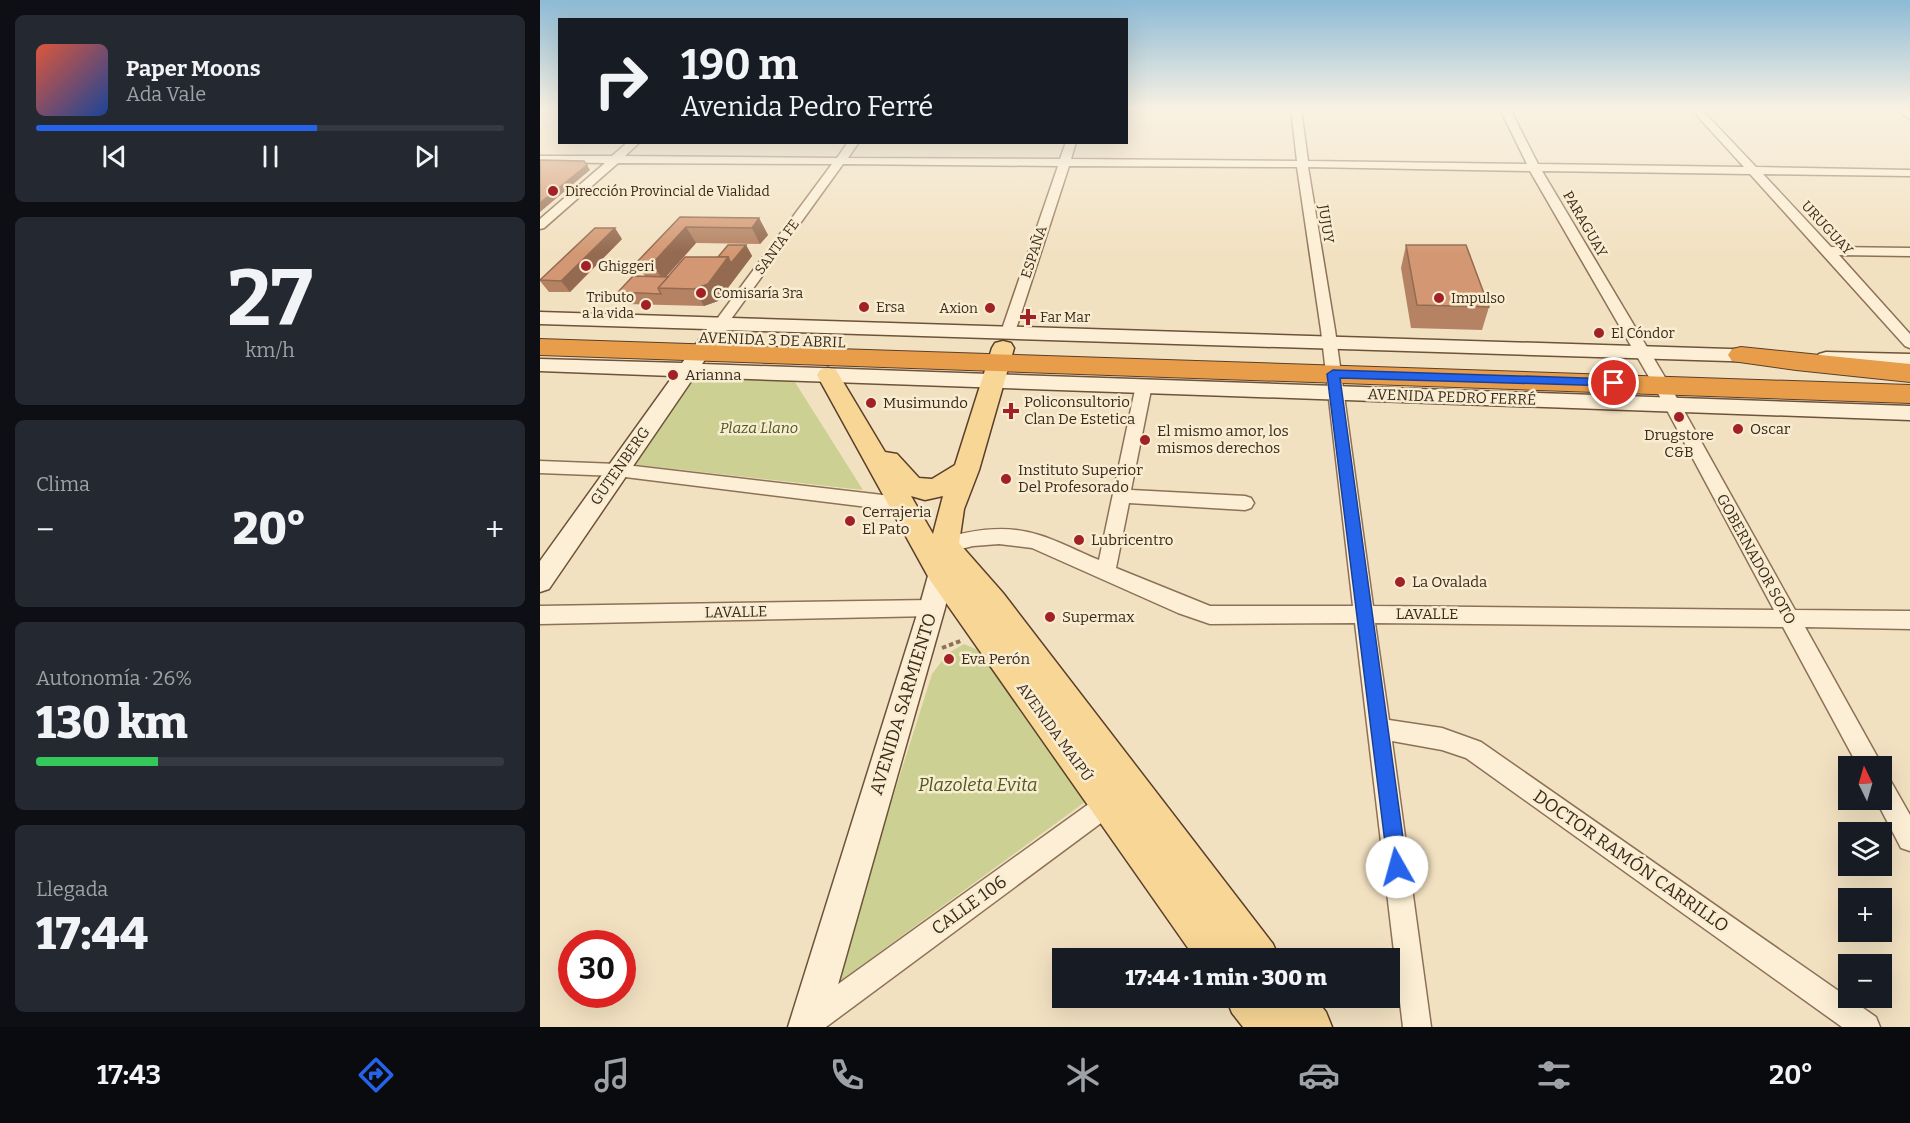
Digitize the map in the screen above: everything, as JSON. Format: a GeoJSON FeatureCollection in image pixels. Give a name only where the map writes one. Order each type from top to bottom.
{"type":"FeatureCollection","features":[{"type":"Feature","properties":{"kind":"highway","name":"AVENIDA 3 DE ABRIL"},"geometry":{"type":"LineString","coordinates":[[540,332],[705,346]]}},
{"type":"Feature","properties":{"kind":"highway","name":"AVENIDA 3 DE ABRIL"},"geometry":{"type":"LineString","coordinates":[[540,347],[705,346],[1001,356]]}},
{"type":"Feature","properties":{"kind":"highway"},"geometry":{"type":"LineString","coordinates":[[1741,355],[1910,375]]}},
{"type":"Feature","properties":{"kind":"highway","name":"AVENIDA PEDRO FERRÉ"},"geometry":{"type":"LineString","coordinates":[[1001,356],[1657,378],[1910,394]]}},
{"type":"Feature","properties":{"kind":"highway","name":"AVENIDA PEDRO FERRÉ"},"geometry":{"type":"LineString","coordinates":[[1657,378],[1910,375]]}},
{"type":"Feature","properties":{"kind":"highway"},"geometry":{"type":"LineString","coordinates":[[1822,410],[1910,411]]}},
{"type":"Feature","properties":{"kind":"main road","name":"AVENIDA 3 DE ABRIL"},"geometry":{"type":"LineString","coordinates":[[540,318],[705,346],[828,375],[1001,356]]}},
{"type":"Feature","properties":{"kind":"main road","name":"AVENIDA 3 DE ABRIL"},"geometry":{"type":"LineString","coordinates":[[540,365],[860,328],[1001,356]]}},
{"type":"Feature","properties":{"kind":"main road","name":"GUTENBERG"},"geometry":{"type":"LineString","coordinates":[[540,581],[705,346]]}},
{"type":"Feature","properties":{"kind":"main road","name":"AVENIDA PEDRO FERRÉ"},"geometry":{"type":"LineString","coordinates":[[1657,378],[1741,355],[1910,360]]}},
{"type":"Feature","properties":{"kind":"main road","name":"AVENIDA PEDRO FERRÉ"},"geometry":{"type":"LineString","coordinates":[[1001,356],[1144,385],[1332,367],[1657,378],[1822,410]]}},
{"type":"Feature","properties":{"kind":"main road","name":"AVENIDA SARMIENTO"},"geometry":{"type":"LineString","coordinates":[[808,1025],[932,608],[937,556],[1001,356]]}},
{"type":"Feature","properties":{"kind":"main road","name":"AVENIDA MAIPÚ"},"geometry":{"type":"LineString","coordinates":[[828,375],[900,504],[937,556],[980,630],[1250,948]]}},
{"type":"Feature","properties":{"kind":"main road"},"geometry":{"type":"LineString","coordinates":[[851,415],[908,484],[915,489],[944,486],[966,470]]}},
{"type":"Feature","properties":{"kind":"main road","name":"AVENIDA MAIPÚ"},"geometry":{"type":"LineString","coordinates":[[937,556],[993,602],[1119,796],[1213,948]]}},
{"type":"Feature","properties":{"kind":"main road"},"geometry":{"type":"LineString","coordinates":[[1255,1008],[1269,1027]]}},
{"type":"Feature","properties":{"kind":"main road"},"geometry":{"type":"LineString","coordinates":[[1297,1008],[1311,1027]]}},
{"type":"Feature","properties":{"kind":"street"},"geometry":{"type":"LineString","coordinates":[[540,225],[618,157]]}},
{"type":"Feature","properties":{"kind":"street","name":"SANTA FE"},"geometry":{"type":"LineString","coordinates":[[705,346],[843,157]]}},
{"type":"Feature","properties":{"kind":"street","name":"ESPAÑA"},"geometry":{"type":"LineString","coordinates":[[1001,356],[1066,157]]}},
{"type":"Feature","properties":{"kind":"street","name":"JUJUY"},"geometry":{"type":"LineString","coordinates":[[1300,157],[1332,367],[1381,729],[1417,1027]]}},
{"type":"Feature","properties":{"kind":"street","name":"PARAGUAY"},"geometry":{"type":"LineString","coordinates":[[1530,157],[1657,378]]}},
{"type":"Feature","properties":{"kind":"street","name":"URUGUAY"},"geometry":{"type":"LineString","coordinates":[[1739,157],[1910,343]]}},
{"type":"Feature","properties":{"kind":"street"},"geometry":{"type":"LineString","coordinates":[[540,159],[1301,164],[1910,173]]}},
{"type":"Feature","properties":{"kind":"street"},"geometry":{"type":"LineString","coordinates":[[1828,251],[1910,252]]}},
{"type":"Feature","properties":{"kind":"street","name":"GOBERNADOR SOTO"},"geometry":{"type":"LineString","coordinates":[[1657,378],[1864,756]]}},
{"type":"Feature","properties":{"kind":"street"},"geometry":{"type":"LineString","coordinates":[[1106,572],[1144,385]]}},
{"type":"Feature","properties":{"kind":"street"},"geometry":{"type":"LineString","coordinates":[[540,467],[617,470],[900,504]]}},
{"type":"Feature","properties":{"kind":"street"},"geometry":{"type":"LineString","coordinates":[[1121,496],[1245,504]]}},
{"type":"Feature","properties":{"kind":"street","name":"LAVALLE"},"geometry":{"type":"LineString","coordinates":[[937,556],[982,538],[1016,536],[1036,541],[1185,608],[1210,615],[1788,617],[1910,620]]}},
{"type":"Feature","properties":{"kind":"street","name":"LAVALLE"},"geometry":{"type":"LineString","coordinates":[[540,615],[932,608]]}},
{"type":"Feature","properties":{"kind":"street","name":"DOCTOR RAMÓN CARRILLO"},"geometry":{"type":"LineString","coordinates":[[1381,729],[1442,739],[1473,750],[1866,1027]]}},
{"type":"Feature","properties":{"kind":"street","name":"CALLE 106"},"geometry":{"type":"LineString","coordinates":[[808,1025],[1119,796]]}},
{"type":"Feature","properties":{"kind":"street"},"geometry":{"type":"LineString","coordinates":[[1892,806],[1910,839]]}},
{"type":"Feature","properties":{"kind":"path"},"geometry":{"type":"LineString","coordinates":[[921,644],[941,649],[955,642],[964,640],[972,642],[980,630]]}},
{"type":"Feature","properties":{"kind":"green space","name":"Plaza Llano"},"geometry":{"type":"Polygon","coordinates":[[[691,377],[793,379],[863,490],[630,464],[691,377]]]}},
{"type":"Feature","properties":{"kind":"green space","name":"Plazoleta Evita"},"geometry":{"type":"Polygon","coordinates":[[[964,644],[978,650],[1085,802],[833,986],[932,674],[948,653],[964,644]]]}},
{"type":"Feature","properties":{"kind":"building","name":"Dirección Provincial de Vialidad"},"geometry":{"type":"Polygon","coordinates":[[[540,160],[584,161],[587,165],[540,203],[540,160]]]}},
{"type":"Feature","properties":{"kind":"building"},"geometry":{"type":"Polygon","coordinates":[[[680,217],[759,218],[752,228],[686,227],[652,264],[636,263],[680,217]]]}},
{"type":"Feature","properties":{"kind":"building"},"geometry":{"type":"Polygon","coordinates":[[[595,228],[615,228],[561,281],[540,280],[595,228]]]}},
{"type":"Feature","properties":{"kind":"building"},"geometry":{"type":"Polygon","coordinates":[[[728,245],[746,245],[731,263],[728,257],[718,257],[728,245]]]}},
{"type":"Feature","properties":{"kind":"building"},"geometry":{"type":"Polygon","coordinates":[[[1406,245],[1466,245],[1489,307],[1417,305],[1406,245]]]}},
{"type":"Feature","properties":{"kind":"building"},"geometry":{"type":"Polygon","coordinates":[[[685,257],[728,257],[708,284],[694,289],[658,288],[685,257]]]}},
{"type":"Feature","properties":{"kind":"building"},"geometry":{"type":"Polygon","coordinates":[[[633,276],[668,277],[658,288],[661,294],[618,292],[633,276]]]}},
{"type":"Feature","properties":{"kind":"place","name":"Dirección Provincial de Vialidad"},"geometry":{"type":"Point","coordinates":[553,191]}},
{"type":"Feature","properties":{"kind":"place","name":"Ghiggeri"},"geometry":{"type":"Point","coordinates":[586,266]}},
{"type":"Feature","properties":{"kind":"place","name":"Comisaría 3ra"},"geometry":{"type":"Point","coordinates":[701,293]}},
{"type":"Feature","properties":{"kind":"place","name":"Impulso"},"geometry":{"type":"Point","coordinates":[1439,298]}},
{"type":"Feature","properties":{"kind":"place","name":"Tributo a la vida"},"geometry":{"type":"Point","coordinates":[646,305]}},
{"type":"Feature","properties":{"kind":"place","name":"Ersa"},"geometry":{"type":"Point","coordinates":[864,307]}},
{"type":"Feature","properties":{"kind":"place","name":"Axion"},"geometry":{"type":"Point","coordinates":[990,308]}},
{"type":"Feature","properties":{"kind":"place","name":"Far Mar"},"geometry":{"type":"Point","coordinates":[1028,317]}},
{"type":"Feature","properties":{"kind":"place","name":"El Cóndor"},"geometry":{"type":"Point","coordinates":[1599,333]}},
{"type":"Feature","properties":{"kind":"place","name":"Arianna"},"geometry":{"type":"Point","coordinates":[673,375]}},
{"type":"Feature","properties":{"kind":"place","name":"Musimundo"},"geometry":{"type":"Point","coordinates":[871,403]}},
{"type":"Feature","properties":{"kind":"place","name":"Policonsultorio Clan De Estetica"},"geometry":{"type":"Point","coordinates":[1011,411]}},
{"type":"Feature","properties":{"kind":"place","name":"Drugstore C&B"},"geometry":{"type":"Point","coordinates":[1679,417]}},
{"type":"Feature","properties":{"kind":"place","name":"Oscar"},"geometry":{"type":"Point","coordinates":[1738,429]}},
{"type":"Feature","properties":{"kind":"place","name":"El mismo amor, los mismos derechos"},"geometry":{"type":"Point","coordinates":[1145,440]}},
{"type":"Feature","properties":{"kind":"place","name":"Instituto Superior Del Profesorado"},"geometry":{"type":"Point","coordinates":[1006,479]}},
{"type":"Feature","properties":{"kind":"place","name":"Cerrajeria El Pato"},"geometry":{"type":"Point","coordinates":[850,521]}},
{"type":"Feature","properties":{"kind":"place","name":"Lubricentro"},"geometry":{"type":"Point","coordinates":[1079,540]}},
{"type":"Feature","properties":{"kind":"place","name":"La Ovalada"},"geometry":{"type":"Point","coordinates":[1400,582]}},
{"type":"Feature","properties":{"kind":"place","name":"Supermax"},"geometry":{"type":"Point","coordinates":[1050,617]}},
{"type":"Feature","properties":{"kind":"place","name":"Eva Perón"},"geometry":{"type":"Point","coordinates":[949,659]}},
{"type":"Feature","properties":{"kind":"route"},"geometry":{"type":"LineString","coordinates":[[1397,867],[1381,729],[1333,374],[1614,383]]}}]}
